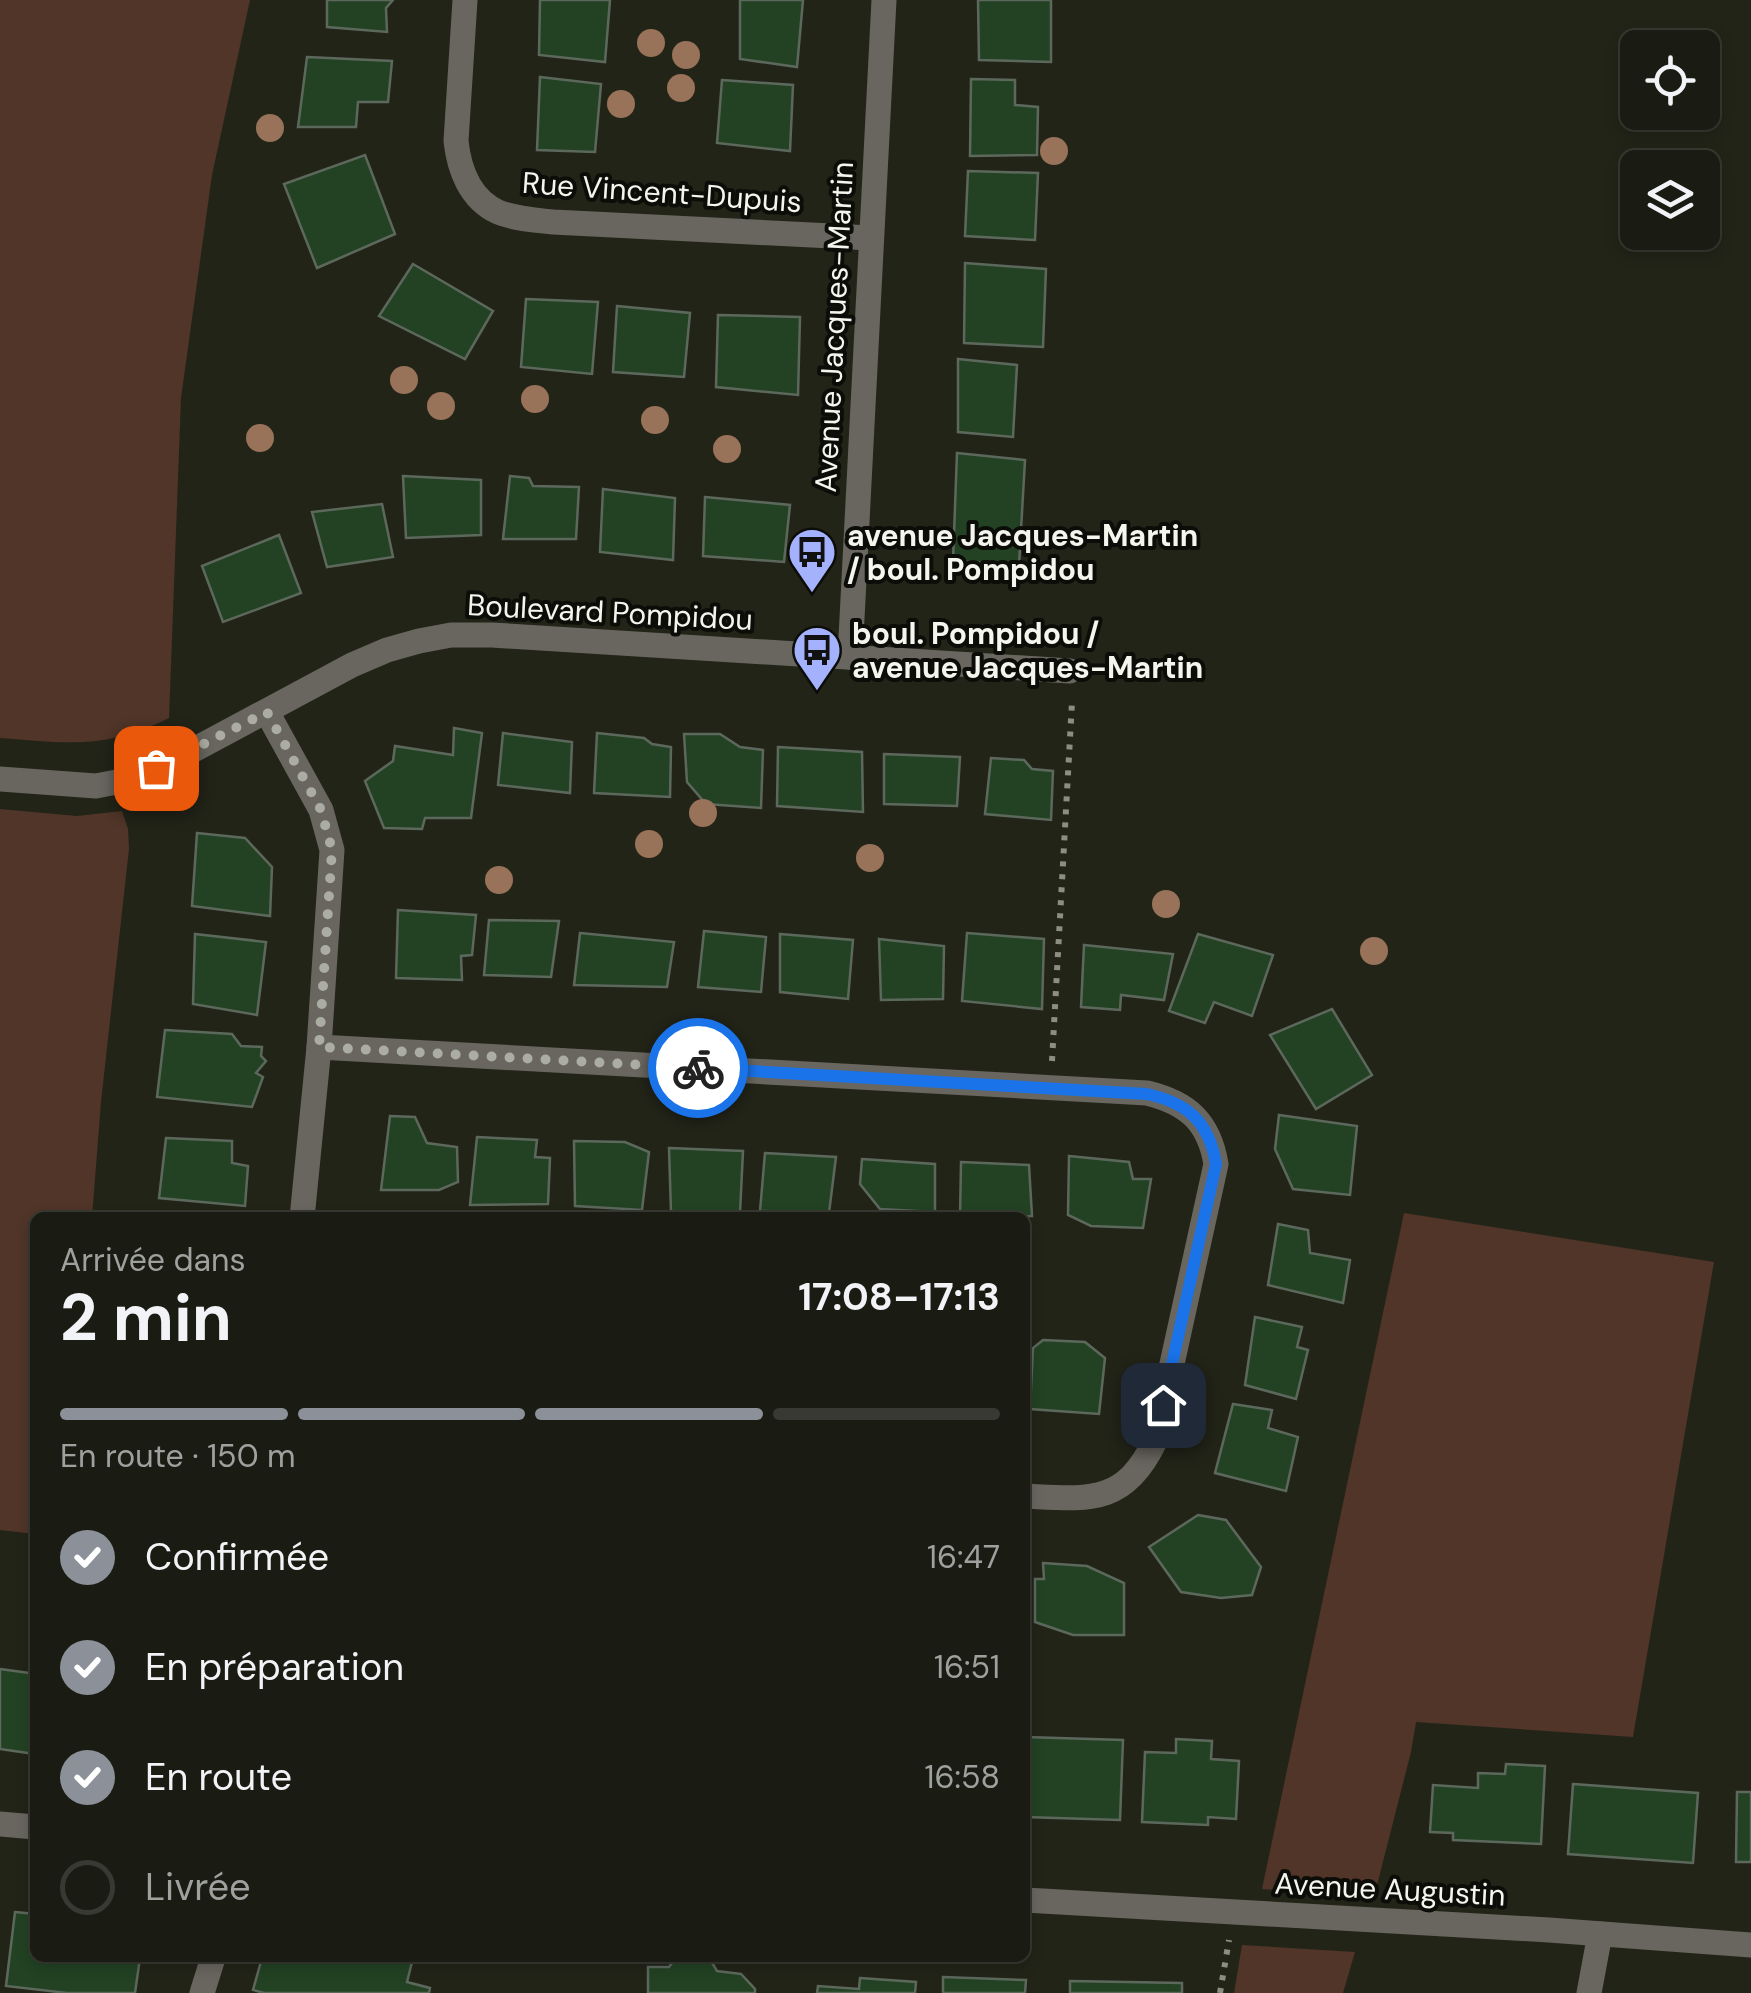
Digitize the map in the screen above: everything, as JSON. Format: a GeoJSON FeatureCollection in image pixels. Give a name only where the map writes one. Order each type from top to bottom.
{"type":"FeatureCollection","features":[{"type":"Feature","properties":{"kind":"street","name":"Rue Vincent-Dupuis"},"geometry":{"type":"LineString","coordinates":[[465,0],[458,163],[481,200],[498,212],[553,222],[870,238]]}},
{"type":"Feature","properties":{"kind":"street","name":"Avenue Jacques-Martin"},"geometry":{"type":"LineString","coordinates":[[850,657],[884,0]]}},
{"type":"Feature","properties":{"kind":"street","name":"Boulevard Pompidou"},"geometry":{"type":"LineString","coordinates":[[0,779],[96,786],[127,780],[267,712],[352,665],[419,640],[451,636],[1070,671]]}},
{"type":"Feature","properties":{"kind":"street"},"geometry":{"type":"LineString","coordinates":[[267,712],[321,810],[332,850],[303,1212]]}},
{"type":"Feature","properties":{"kind":"street"},"geometry":{"type":"LineString","coordinates":[[319,1047],[1147,1094],[1170,1099],[1187,1109],[1212,1144],[1216,1164],[1156,1440],[1136,1471],[1103,1495],[1085,1499],[1030,1496]]}},
{"type":"Feature","properties":{"kind":"street"},"geometry":{"type":"LineString","coordinates":[[0,1824],[30,1827]]}},
{"type":"Feature","properties":{"kind":"street","name":"Avenue Augustin"},"geometry":{"type":"LineString","coordinates":[[1030,1900],[1751,1945]]}},
{"type":"Feature","properties":{"kind":"street"},"geometry":{"type":"LineString","coordinates":[[1590,1993],[1600,1934]]}},
{"type":"Feature","properties":{"kind":"street"},"geometry":{"type":"LineString","coordinates":[[202,1993],[212,1962]]}},
{"type":"Feature","properties":{"kind":"path"},"geometry":{"type":"LineString","coordinates":[[1052,1062],[1072,702]]}},
{"type":"Feature","properties":{"kind":"path"},"geometry":{"type":"LineString","coordinates":[[1220,1993],[1229,1939]]}},
{"type":"Feature","properties":{"kind":"shaded area"},"geometry":{"type":"Polygon","coordinates":[[[0,0],[250,0],[212,175],[181,398],[169,718],[105,740],[0,738],[0,0]]]}},
{"type":"Feature","properties":{"kind":"shaded area"},"geometry":{"type":"Polygon","coordinates":[[[0,809],[77,816],[122,811],[129,849],[92,1212],[30,1212],[30,1533],[0,1530],[0,809]]]}},
{"type":"Feature","properties":{"kind":"shaded area"},"geometry":{"type":"Polygon","coordinates":[[[1404,1213],[1714,1262],[1633,1737],[1416,1722],[1374,1897],[1262,1889],[1404,1213]]]}},
{"type":"Feature","properties":{"kind":"shaded area"},"geometry":{"type":"Polygon","coordinates":[[[1242,1945],[1355,1952],[1343,1993],[1234,1993],[1242,1945]]]}},
{"type":"Feature","properties":{"kind":"building"},"geometry":{"type":"Polygon","coordinates":[[[327,0],[393,0],[386,8],[387,32],[327,27],[327,0]]]}},
{"type":"Feature","properties":{"kind":"building"},"geometry":{"type":"Polygon","coordinates":[[[540,0],[610,0],[605,62],[539,55],[540,0]]]}},
{"type":"Feature","properties":{"kind":"building"},"geometry":{"type":"Polygon","coordinates":[[[740,0],[803,0],[797,67],[740,59],[740,0]]]}},
{"type":"Feature","properties":{"kind":"building"},"geometry":{"type":"Polygon","coordinates":[[[978,0],[1051,0],[1051,62],[979,60],[978,0]]]}},
{"type":"Feature","properties":{"kind":"building"},"geometry":{"type":"Polygon","coordinates":[[[307,57],[392,61],[388,102],[358,102],[356,127],[298,127],[307,57]]]}},
{"type":"Feature","properties":{"kind":"building"},"geometry":{"type":"Polygon","coordinates":[[[540,77],[601,84],[595,152],[537,150],[540,77]]]}},
{"type":"Feature","properties":{"kind":"building"},"geometry":{"type":"Polygon","coordinates":[[[971,79],[1015,80],[1015,105],[1038,107],[1037,155],[970,156],[971,79]]]}},
{"type":"Feature","properties":{"kind":"building"},"geometry":{"type":"Polygon","coordinates":[[[722,80],[793,85],[790,151],[717,143],[722,80]]]}},
{"type":"Feature","properties":{"kind":"building"},"geometry":{"type":"Polygon","coordinates":[[[365,155],[395,234],[317,268],[284,184],[365,155]]]}},
{"type":"Feature","properties":{"kind":"building"},"geometry":{"type":"Polygon","coordinates":[[[968,171],[1038,173],[1035,240],[965,236],[968,171]]]}},
{"type":"Feature","properties":{"kind":"building"},"geometry":{"type":"Polygon","coordinates":[[[965,263],[1046,269],[1043,347],[964,343],[965,263]]]}},
{"type":"Feature","properties":{"kind":"building"},"geometry":{"type":"Polygon","coordinates":[[[413,264],[493,311],[465,359],[379,316],[413,264]]]}},
{"type":"Feature","properties":{"kind":"building"},"geometry":{"type":"Polygon","coordinates":[[[526,299],[598,302],[592,374],[521,367],[526,299]]]}},
{"type":"Feature","properties":{"kind":"building"},"geometry":{"type":"Polygon","coordinates":[[[617,306],[690,313],[684,377],[613,372],[617,306]]]}},
{"type":"Feature","properties":{"kind":"building"},"geometry":{"type":"Polygon","coordinates":[[[718,315],[800,317],[798,395],[716,387],[718,315]]]}},
{"type":"Feature","properties":{"kind":"building"},"geometry":{"type":"Polygon","coordinates":[[[958,359],[1017,365],[1013,437],[958,432],[958,359]]]}},
{"type":"Feature","properties":{"kind":"building"},"geometry":{"type":"Polygon","coordinates":[[[957,453],[1025,460],[1019,565],[953,561],[957,453]]]}},
{"type":"Feature","properties":{"kind":"building"},"geometry":{"type":"Polygon","coordinates":[[[403,476],[481,480],[481,535],[406,538],[403,476]]]}},
{"type":"Feature","properties":{"kind":"building"},"geometry":{"type":"Polygon","coordinates":[[[510,476],[529,478],[533,486],[579,487],[576,539],[503,539],[510,476]]]}},
{"type":"Feature","properties":{"kind":"building"},"geometry":{"type":"Polygon","coordinates":[[[603,489],[675,498],[673,560],[600,552],[603,489]]]}},
{"type":"Feature","properties":{"kind":"building"},"geometry":{"type":"Polygon","coordinates":[[[705,497],[790,505],[784,562],[703,556],[705,497]]]}},
{"type":"Feature","properties":{"kind":"building"},"geometry":{"type":"Polygon","coordinates":[[[382,504],[393,557],[327,567],[312,512],[382,504]]]}},
{"type":"Feature","properties":{"kind":"building"},"geometry":{"type":"Polygon","coordinates":[[[279,535],[301,593],[223,622],[202,566],[279,535]]]}},
{"type":"Feature","properties":{"kind":"building"},"geometry":{"type":"Polygon","coordinates":[[[454,728],[482,733],[471,818],[425,818],[422,829],[384,828],[365,781],[393,761],[395,746],[453,755],[454,728]]]}},
{"type":"Feature","properties":{"kind":"building"},"geometry":{"type":"Polygon","coordinates":[[[503,733],[572,742],[570,793],[498,785],[503,733]]]}},
{"type":"Feature","properties":{"kind":"building"},"geometry":{"type":"Polygon","coordinates":[[[597,733],[644,738],[652,744],[671,747],[670,797],[594,793],[597,733]]]}},
{"type":"Feature","properties":{"kind":"building"},"geometry":{"type":"Polygon","coordinates":[[[684,734],[720,734],[740,747],[763,750],[761,808],[706,804],[687,782],[684,734]]]}},
{"type":"Feature","properties":{"kind":"building"},"geometry":{"type":"Polygon","coordinates":[[[778,747],[862,752],[863,812],[777,806],[778,747]]]}},
{"type":"Feature","properties":{"kind":"building"},"geometry":{"type":"Polygon","coordinates":[[[884,754],[960,757],[957,806],[884,804],[884,754]]]}},
{"type":"Feature","properties":{"kind":"building"},"geometry":{"type":"Polygon","coordinates":[[[991,758],[1024,760],[1032,769],[1053,771],[1051,820],[985,814],[991,758]]]}},
{"type":"Feature","properties":{"kind":"building"},"geometry":{"type":"Polygon","coordinates":[[[197,833],[245,838],[272,867],[270,916],[192,906],[197,833]]]}},
{"type":"Feature","properties":{"kind":"building"},"geometry":{"type":"Polygon","coordinates":[[[398,910],[476,915],[472,955],[461,956],[462,980],[396,978],[398,910]]]}},
{"type":"Feature","properties":{"kind":"building"},"geometry":{"type":"Polygon","coordinates":[[[489,920],[559,921],[551,977],[484,975],[489,920]]]}},
{"type":"Feature","properties":{"kind":"building"},"geometry":{"type":"Polygon","coordinates":[[[704,931],[766,937],[761,992],[698,987],[704,931]]]}},
{"type":"Feature","properties":{"kind":"building"},"geometry":{"type":"Polygon","coordinates":[[[580,933],[674,942],[667,987],[574,985],[580,933]]]}},
{"type":"Feature","properties":{"kind":"building"},"geometry":{"type":"Polygon","coordinates":[[[967,933],[1044,939],[1042,1009],[962,1001],[967,933]]]}},
{"type":"Feature","properties":{"kind":"building"},"geometry":{"type":"Polygon","coordinates":[[[195,934],[266,942],[257,1015],[193,1004],[195,934]]]}},
{"type":"Feature","properties":{"kind":"building"},"geometry":{"type":"Polygon","coordinates":[[[780,934],[853,940],[848,999],[780,992],[780,934]]]}},
{"type":"Feature","properties":{"kind":"building"},"geometry":{"type":"Polygon","coordinates":[[[1198,934],[1273,955],[1252,1016],[1214,1002],[1205,1023],[1169,1011],[1198,934]]]}},
{"type":"Feature","properties":{"kind":"building"},"geometry":{"type":"Polygon","coordinates":[[[879,939],[944,946],[943,999],[881,1000],[879,939]]]}},
{"type":"Feature","properties":{"kind":"building"},"geometry":{"type":"Polygon","coordinates":[[[1084,945],[1173,954],[1164,1000],[1121,995],[1120,1010],[1081,1007],[1084,945]]]}},
{"type":"Feature","properties":{"kind":"building"},"geometry":{"type":"Polygon","coordinates":[[[1332,1009],[1372,1075],[1316,1109],[1270,1035],[1332,1009]]]}},
{"type":"Feature","properties":{"kind":"building"},"geometry":{"type":"Polygon","coordinates":[[[165,1030],[232,1034],[241,1046],[262,1047],[261,1056],[266,1061],[256,1073],[263,1077],[252,1107],[157,1097],[165,1030]]]}},
{"type":"Feature","properties":{"kind":"building"},"geometry":{"type":"Polygon","coordinates":[[[1279,1115],[1357,1126],[1350,1195],[1293,1189],[1275,1149],[1279,1115]]]}},
{"type":"Feature","properties":{"kind":"building"},"geometry":{"type":"Polygon","coordinates":[[[390,1116],[415,1117],[427,1143],[457,1147],[458,1182],[439,1190],[381,1190],[390,1116]]]}},
{"type":"Feature","properties":{"kind":"building"},"geometry":{"type":"Polygon","coordinates":[[[477,1137],[537,1140],[535,1157],[550,1158],[548,1204],[470,1205],[477,1137]]]}},
{"type":"Feature","properties":{"kind":"building"},"geometry":{"type":"Polygon","coordinates":[[[166,1138],[232,1141],[232,1163],[248,1166],[245,1206],[159,1198],[166,1138]]]}},
{"type":"Feature","properties":{"kind":"building"},"geometry":{"type":"Polygon","coordinates":[[[574,1141],[625,1142],[649,1152],[642,1210],[575,1206],[574,1141]]]}},
{"type":"Feature","properties":{"kind":"building"},"geometry":{"type":"Polygon","coordinates":[[[669,1148],[743,1151],[740,1212],[671,1212],[669,1148]]]}},
{"type":"Feature","properties":{"kind":"building"},"geometry":{"type":"Polygon","coordinates":[[[765,1153],[836,1157],[829,1212],[760,1211],[765,1153]]]}},
{"type":"Feature","properties":{"kind":"building"},"geometry":{"type":"Polygon","coordinates":[[[1069,1156],[1129,1162],[1133,1179],[1151,1179],[1143,1228],[1091,1226],[1068,1215],[1069,1156]]]}},
{"type":"Feature","properties":{"kind":"building"},"geometry":{"type":"Polygon","coordinates":[[[862,1159],[935,1164],[935,1212],[880,1209],[860,1184],[862,1159]]]}},
{"type":"Feature","properties":{"kind":"building"},"geometry":{"type":"Polygon","coordinates":[[[961,1162],[1029,1165],[1032,1216],[1030,1212],[960,1212],[961,1162]]]}},
{"type":"Feature","properties":{"kind":"building"},"geometry":{"type":"Polygon","coordinates":[[[1278,1224],[1308,1230],[1310,1253],[1350,1260],[1343,1303],[1268,1285],[1278,1224]]]}},
{"type":"Feature","properties":{"kind":"building"},"geometry":{"type":"Polygon","coordinates":[[[1255,1317],[1302,1327],[1297,1347],[1308,1350],[1296,1399],[1245,1385],[1255,1317]]]}},
{"type":"Feature","properties":{"kind":"building"},"geometry":{"type":"Polygon","coordinates":[[[1043,1340],[1085,1342],[1105,1358],[1099,1414],[1030,1409],[1033,1348],[1043,1340]]]}},
{"type":"Feature","properties":{"kind":"building"},"geometry":{"type":"Polygon","coordinates":[[[1233,1404],[1272,1410],[1268,1428],[1298,1437],[1286,1491],[1215,1473],[1233,1404]]]}},
{"type":"Feature","properties":{"kind":"building"},"geometry":{"type":"Polygon","coordinates":[[[1198,1515],[1226,1520],[1261,1567],[1252,1595],[1221,1598],[1181,1592],[1149,1547],[1198,1515]]]}},
{"type":"Feature","properties":{"kind":"building"},"geometry":{"type":"Polygon","coordinates":[[[1043,1563],[1087,1566],[1124,1583],[1124,1635],[1073,1635],[1035,1622],[1035,1579],[1044,1579],[1043,1563]]]}},
{"type":"Feature","properties":{"kind":"building"},"geometry":{"type":"Polygon","coordinates":[[[0,1669],[29,1673],[30,1753],[0,1749],[0,1669]]]}},
{"type":"Feature","properties":{"kind":"building"},"geometry":{"type":"Polygon","coordinates":[[[1030,1737],[1123,1740],[1120,1820],[1030,1817],[1030,1737]]]}},
{"type":"Feature","properties":{"kind":"building"},"geometry":{"type":"Polygon","coordinates":[[[1176,1739],[1212,1741],[1211,1759],[1239,1761],[1236,1819],[1208,1817],[1208,1825],[1142,1822],[1145,1752],[1176,1753],[1176,1739]]]}},
{"type":"Feature","properties":{"kind":"building"},"geometry":{"type":"Polygon","coordinates":[[[1506,1764],[1545,1766],[1541,1844],[1453,1840],[1453,1833],[1430,1832],[1433,1785],[1478,1788],[1478,1773],[1505,1774],[1506,1764]]]}},
{"type":"Feature","properties":{"kind":"building"},"geometry":{"type":"Polygon","coordinates":[[[1573,1784],[1698,1793],[1693,1863],[1568,1854],[1573,1784]]]}},
{"type":"Feature","properties":{"kind":"building"},"geometry":{"type":"Polygon","coordinates":[[[1737,1792],[1751,1792],[1751,1862],[1736,1862],[1737,1792]]]}},
{"type":"Feature","properties":{"kind":"building"},"geometry":{"type":"Polygon","coordinates":[[[15,1912],[30,1914],[30,1962],[139,1962],[135,1993],[67,1993],[6,1986],[15,1912]]]}},
{"type":"Feature","properties":{"kind":"building"},"geometry":{"type":"Polygon","coordinates":[[[261,1962],[412,1962],[407,1982],[430,1988],[429,1993],[253,1990],[261,1962]]]}},
{"type":"Feature","properties":{"kind":"building"},"geometry":{"type":"Polygon","coordinates":[[[673,1962],[712,1962],[717,1971],[741,1974],[755,1993],[648,1993],[648,1967],[669,1967],[673,1962]]]}},
{"type":"Feature","properties":{"kind":"building"},"geometry":{"type":"Polygon","coordinates":[[[943,1977],[1026,1980],[1025,1993],[943,1993],[943,1977]]]}},
{"type":"Feature","properties":{"kind":"building"},"geometry":{"type":"Polygon","coordinates":[[[860,1978],[916,1982],[915,1993],[817,1993],[818,1986],[859,1989],[860,1978]]]}},
{"type":"Feature","properties":{"kind":"building"},"geometry":{"type":"Polygon","coordinates":[[[1070,1981],[1182,1983],[1182,1993],[1070,1993],[1070,1981]]]}},
{"type":"Feature","properties":{"kind":"way so far"},"geometry":{"type":"LineString","coordinates":[[156,768],[267,712],[321,810],[332,850],[319,1047],[698,1068]]}},
{"type":"Feature","properties":{"kind":"place","name":"avenue Jacques-Martin / boul. Pompidou"},"geometry":{"type":"Point","coordinates":[812,594]}},
{"type":"Feature","properties":{"kind":"place","name":"boul. Pompidou / avenue Jacques-Martin"},"geometry":{"type":"Point","coordinates":[817,692]}},
{"type":"Feature","properties":{"kind":"route"},"geometry":{"type":"LineString","coordinates":[[698,1068],[1147,1094],[1170,1099],[1187,1109],[1212,1144],[1216,1164],[1163,1405]]}}]}
